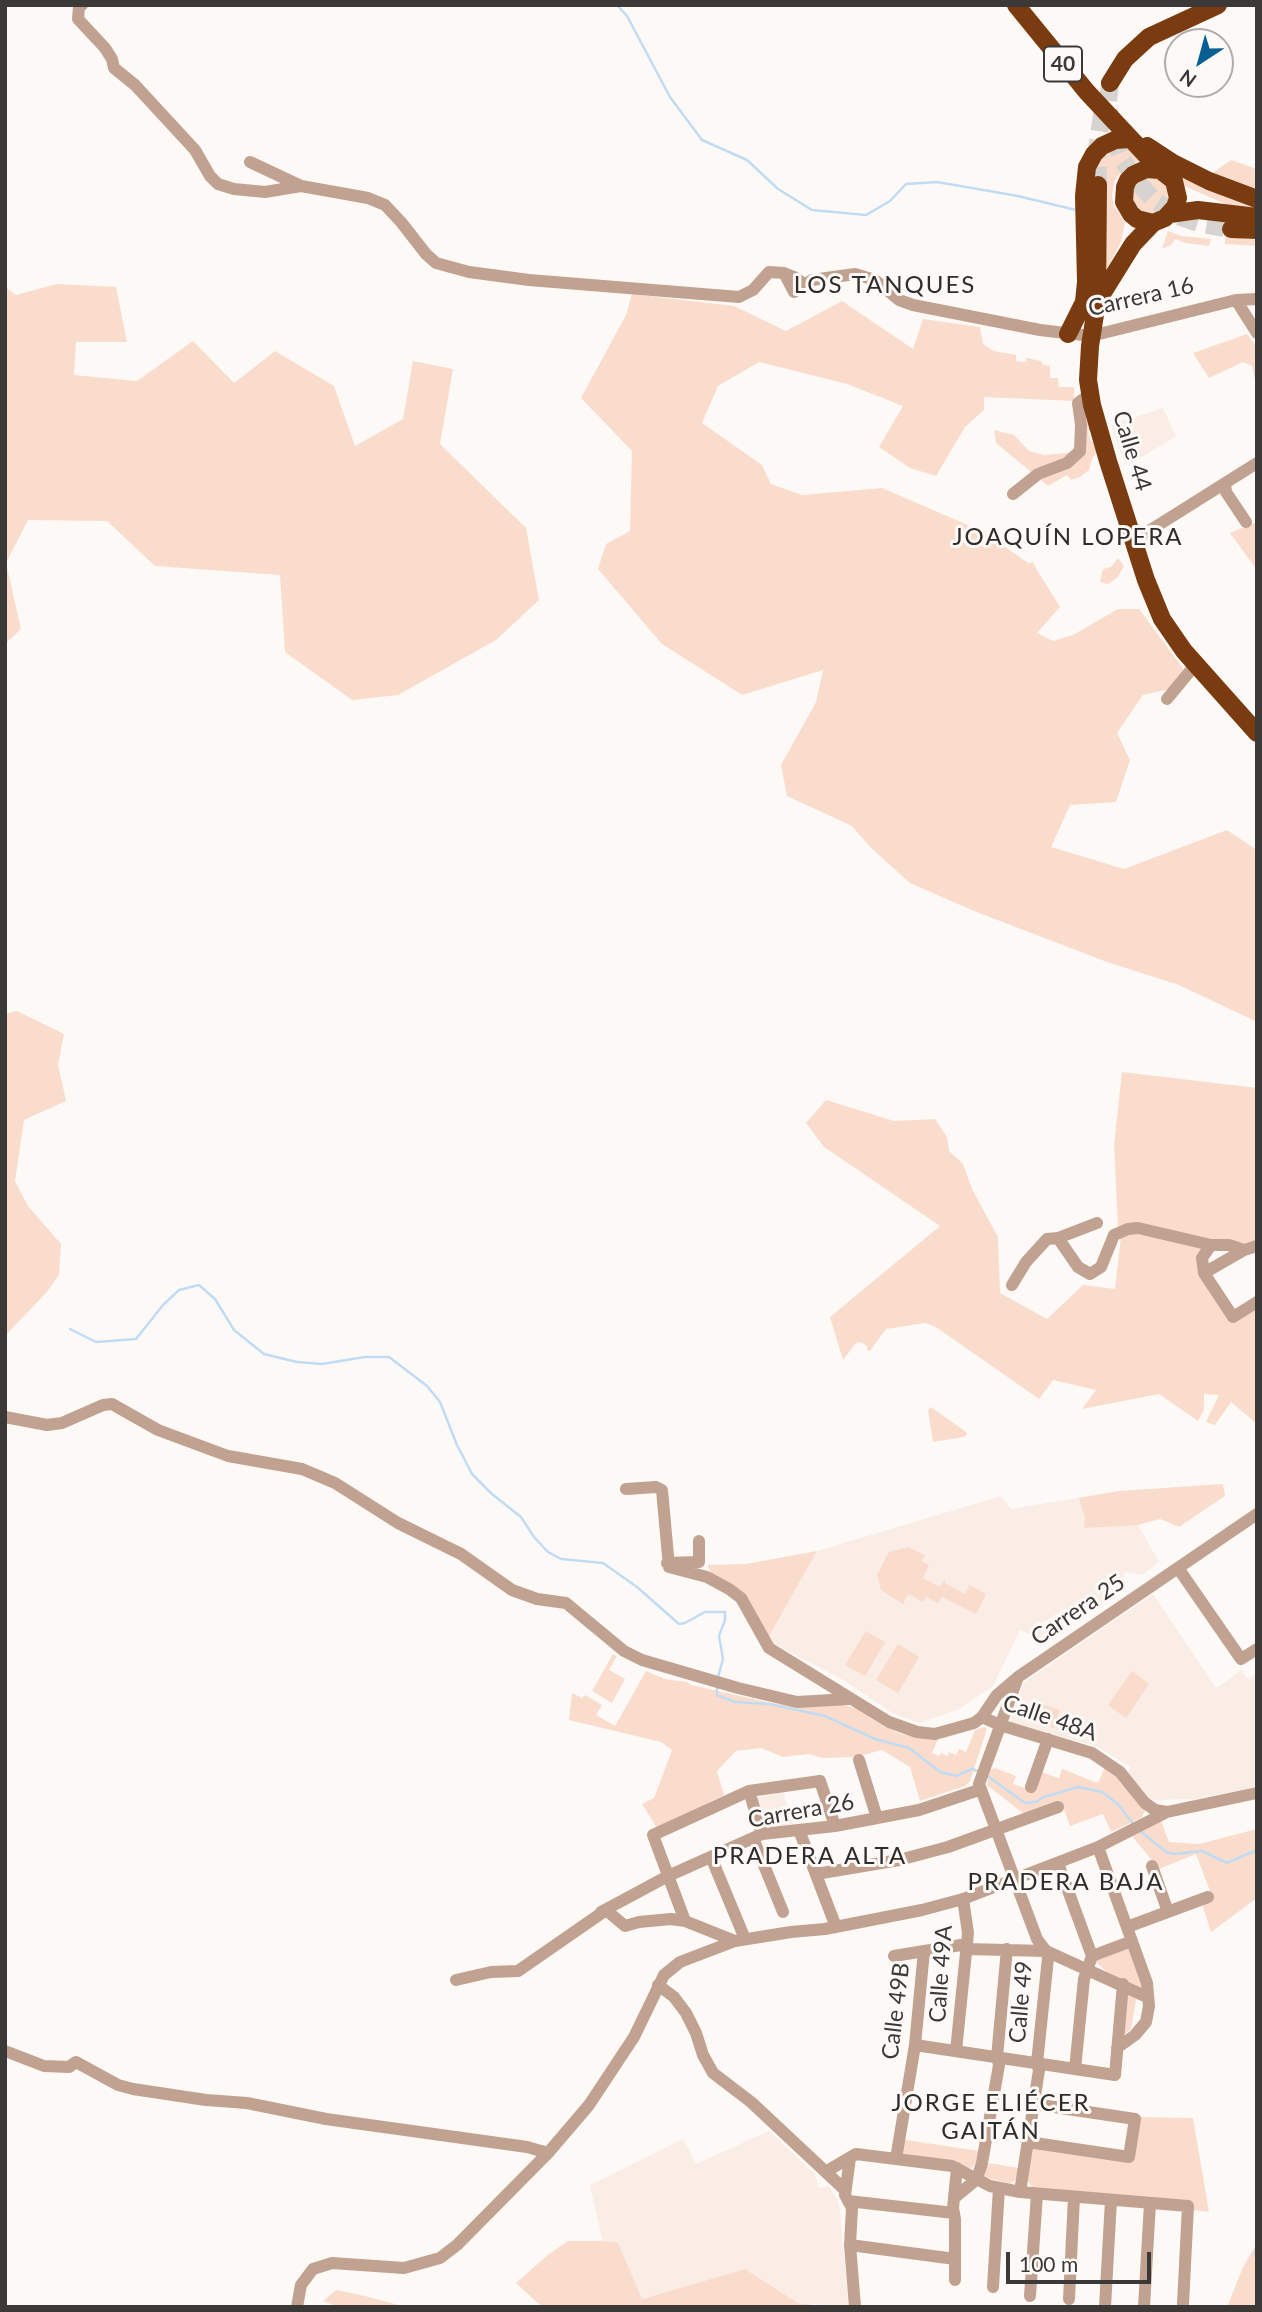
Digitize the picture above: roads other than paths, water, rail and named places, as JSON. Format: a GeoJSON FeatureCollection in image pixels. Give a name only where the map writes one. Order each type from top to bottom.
{"type":"FeatureCollection","features":[{"type":"Feature","properties":{"kind":"highway","name":"40"},"geometry":{"type":"LineString","coordinates":[[1016,5],[1087,92],[1160,170]]}},
{"type":"Feature","properties":{"kind":"highway","name":"40"},"geometry":{"type":"LineString","coordinates":[[1110,83],[1125,59],[1149,37],[1218,5]]}},
{"type":"Feature","properties":{"kind":"highway"},"geometry":{"type":"LineString","coordinates":[[1114,120],[1189,172],[1257,199]]}},
{"type":"Feature","properties":{"kind":"highway"},"geometry":{"type":"LineString","coordinates":[[1068,334],[1084,302],[1084,196],[1087,167],[1102,146],[1115,140],[1130,139]]}},
{"type":"Feature","properties":{"kind":"highway"},"geometry":{"type":"LineString","coordinates":[[1133,244],[1131,214],[1123,194],[1128,180],[1139,171],[1160,170],[1174,181],[1177,189],[1198,210]]}},
{"type":"Feature","properties":{"kind":"highway","name":"Calle 44"},"geometry":{"type":"LineString","coordinates":[[1098,185],[1097,302],[1088,369],[1090,394],[1133,541],[1157,610],[1175,639],[1257,733]]}},
{"type":"Feature","properties":{"kind":"highway"},"geometry":{"type":"LineString","coordinates":[[1170,214],[1175,207],[1177,189]]}},
{"type":"Feature","properties":{"kind":"highway"},"geometry":{"type":"LineString","coordinates":[[1086,282],[1097,302],[1133,244],[1153,223],[1170,214],[1198,210],[1257,217]]}},
{"type":"Feature","properties":{"kind":"highway"},"geometry":{"type":"LineString","coordinates":[[1131,214],[1145,222],[1153,223]]}},
{"type":"Feature","properties":{"kind":"highway"},"geometry":{"type":"LineString","coordinates":[[1231,229],[1257,230]]}},
{"type":"Feature","properties":{"kind":"street"},"geometry":{"type":"LineString","coordinates":[[82,5],[79,7],[78,19],[105,48],[114,68],[135,85],[195,150],[210,176],[218,184],[257,192],[301,186]]}},
{"type":"Feature","properties":{"kind":"street"},"geometry":{"type":"LineString","coordinates":[[250,162],[301,186]]}},
{"type":"Feature","properties":{"kind":"street","name":"Carrera 16"},"geometry":{"type":"LineString","coordinates":[[301,186],[368,198],[385,205],[426,254],[443,266],[528,280],[739,297],[753,290],[769,272],[784,273],[799,288],[828,277],[855,274],[875,280],[899,300],[913,305],[1068,334],[1091,335],[1236,300],[1257,299]]}},
{"type":"Feature","properties":{"kind":"street"},"geometry":{"type":"LineString","coordinates":[[1236,300],[1257,333]]}},
{"type":"Feature","properties":{"kind":"street"},"geometry":{"type":"LineString","coordinates":[[1013,494],[1038,474],[1067,463],[1080,452],[1081,425],[1078,404],[1090,394]]}},
{"type":"Feature","properties":{"kind":"street"},"geometry":{"type":"LineString","coordinates":[[1133,541],[1257,463]]}},
{"type":"Feature","properties":{"kind":"street"},"geometry":{"type":"LineString","coordinates":[[1226,484],[1226,492],[1246,522]]}},
{"type":"Feature","properties":{"kind":"street"},"geometry":{"type":"LineString","coordinates":[[1167,699],[1196,664]]}},
{"type":"Feature","properties":{"kind":"street"},"geometry":{"type":"LineString","coordinates":[[1012,1285],[1026,1262],[1047,1239],[1059,1238],[1097,1223]]}},
{"type":"Feature","properties":{"kind":"street"},"geometry":{"type":"LineString","coordinates":[[1059,1238],[1077,1267],[1090,1274],[1101,1267],[1114,1235],[1128,1229],[1138,1228],[1211,1245],[1250,1248]]}},
{"type":"Feature","properties":{"kind":"street"},"geometry":{"type":"LineString","coordinates":[[1211,1245],[1202,1258],[1204,1273],[1233,1317],[1257,1302]]}},
{"type":"Feature","properties":{"kind":"street"},"geometry":{"type":"LineString","coordinates":[[1204,1273],[1250,1248]]}},
{"type":"Feature","properties":{"kind":"street"},"geometry":{"type":"LineString","coordinates":[[5,1417],[47,1425],[62,1423],[111,1404],[158,1430],[228,1456],[302,1469],[322,1476],[368,1502],[391,1519],[461,1554],[512,1590],[537,1599],[566,1603],[625,1652],[642,1660],[738,1689],[797,1702],[849,1699]]}},
{"type":"Feature","properties":{"kind":"street"},"geometry":{"type":"LineString","coordinates":[[626,1489],[662,1490],[665,1497],[667,1563],[671,1569],[707,1577],[741,1598],[769,1648],[844,1692],[849,1699],[901,1727],[935,1734],[963,1727],[982,1717]]}},
{"type":"Feature","properties":{"kind":"street","name":"Carrera 25"},"geometry":{"type":"LineString","coordinates":[[982,1717],[997,1695],[1018,1677],[1257,1514]]}},
{"type":"Feature","properties":{"kind":"street"},"geometry":{"type":"LineString","coordinates":[[667,1563],[699,1562],[699,1541]]}},
{"type":"Feature","properties":{"kind":"street"},"geometry":{"type":"LineString","coordinates":[[1178,1568],[1241,1659],[1257,1649]]}},
{"type":"Feature","properties":{"kind":"street"},"geometry":{"type":"LineString","coordinates":[[979,1784],[1018,1677]]}},
{"type":"Feature","properties":{"kind":"street","name":"Calle 48A"},"geometry":{"type":"LineString","coordinates":[[982,1717],[1092,1753],[1120,1772],[1145,1803],[1155,1810],[1167,1812]]}},
{"type":"Feature","properties":{"kind":"street"},"geometry":{"type":"LineString","coordinates":[[1031,1787],[1048,1739]]}},
{"type":"Feature","properties":{"kind":"street"},"geometry":{"type":"LineString","coordinates":[[859,1759],[877,1818]]}},
{"type":"Feature","properties":{"kind":"street"},"geometry":{"type":"LineString","coordinates":[[685,1922],[653,1835],[749,1791],[820,1781],[835,1826]]}},
{"type":"Feature","properties":{"kind":"street","name":"Carrera 26"},"geometry":{"type":"LineString","coordinates":[[456,1980],[491,1972],[518,1971],[578,1931],[601,1912],[668,1876],[758,1836],[835,1826],[919,1810],[979,1784]]}},
{"type":"Feature","properties":{"kind":"street","name":"Calle 49"},"geometry":{"type":"LineString","coordinates":[[979,1784],[1037,1939],[1048,1958],[1037,2063],[1039,2070],[1020,2192]]}},
{"type":"Feature","properties":{"kind":"street"},"geometry":{"type":"LineString","coordinates":[[749,1791],[758,1836],[783,1912]]}},
{"type":"Feature","properties":{"kind":"street"},"geometry":{"type":"LineString","coordinates":[[297,2303],[301,2285],[313,2269],[332,2263],[404,2268],[440,2258],[457,2245],[548,2153],[589,2105],[634,2037],[658,1985],[680,1962],[740,1940],[836,1927],[963,1899],[1098,1847],[1167,1812],[1257,1793]]}},
{"type":"Feature","properties":{"kind":"street"},"geometry":{"type":"LineString","coordinates":[[816,1874],[899,1860],[996,1831],[1058,1807]]}},
{"type":"Feature","properties":{"kind":"street"},"geometry":{"type":"LineString","coordinates":[[799,1830],[836,1927]]}},
{"type":"Feature","properties":{"kind":"street"},"geometry":{"type":"LineString","coordinates":[[1098,1847],[1147,1983],[1148,2014],[1143,2028],[1117,2048]]}},
{"type":"Feature","properties":{"kind":"street"},"geometry":{"type":"LineString","coordinates":[[711,1857],[740,1940]]}},
{"type":"Feature","properties":{"kind":"street"},"geometry":{"type":"LineString","coordinates":[[1058,1863],[1090,1962],[1084,1979],[1075,2069]]}},
{"type":"Feature","properties":{"kind":"street"},"geometry":{"type":"LineString","coordinates":[[1152,1866],[1168,1912]]}},
{"type":"Feature","properties":{"kind":"street"},"geometry":{"type":"LineString","coordinates":[[1127,1927],[1208,1897]]}},
{"type":"Feature","properties":{"kind":"street","name":"Calle 49A"},"geometry":{"type":"LineString","coordinates":[[956,2051],[968,1933],[963,1899]]}},
{"type":"Feature","properties":{"kind":"street"},"geometry":{"type":"LineString","coordinates":[[601,1912],[609,1910],[625,1926],[653,1920],[685,1922],[740,1940]]}},
{"type":"Feature","properties":{"kind":"street"},"geometry":{"type":"LineString","coordinates":[[1090,1962],[1132,1941]]}},
{"type":"Feature","properties":{"kind":"street"},"geometry":{"type":"LineString","coordinates":[[894,1955],[967,1946],[1046,1951],[1090,1962],[1147,1997]]}},
{"type":"Feature","properties":{"kind":"street"},"geometry":{"type":"LineString","coordinates":[[954,2197],[977,2179],[982,2162],[999,2065],[997,2057],[1007,1949]]}},
{"type":"Feature","properties":{"kind":"street","name":"Calle 49B"},"geometry":{"type":"LineString","coordinates":[[895,2159],[915,2045],[925,1951]]}},
{"type":"Feature","properties":{"kind":"street"},"geometry":{"type":"LineString","coordinates":[[915,2045],[1115,2075],[1123,1984]]}},
{"type":"Feature","properties":{"kind":"street"},"geometry":{"type":"LineString","coordinates":[[658,1985],[674,1997],[686,2013],[713,2073],[751,2102],[827,2171],[847,2195],[852,2208],[850,2245],[855,2307]]}},
{"type":"Feature","properties":{"kind":"street"},"geometry":{"type":"LineString","coordinates":[[5,2051],[44,2066],[69,2067],[76,2062],[118,2085],[133,2089],[247,2103],[326,2119],[527,2147],[548,2153]]}},
{"type":"Feature","properties":{"kind":"street"},"geometry":{"type":"LineString","coordinates":[[1028,2142],[1129,2157],[1135,2119],[1034,2104]]}},
{"type":"Feature","properties":{"kind":"street"},"geometry":{"type":"LineString","coordinates":[[827,2171],[856,2154],[957,2168],[990,2186],[1020,2192],[1188,2206],[1183,2304]]}},
{"type":"Feature","properties":{"kind":"street"},"geometry":{"type":"LineString","coordinates":[[847,2195],[850,2158]]}},
{"type":"Feature","properties":{"kind":"street"},"geometry":{"type":"LineString","coordinates":[[955,2280],[954,2197],[957,2168]]}},
{"type":"Feature","properties":{"kind":"street"},"geometry":{"type":"LineString","coordinates":[[993,2287],[999,2188]]}},
{"type":"Feature","properties":{"kind":"street"},"geometry":{"type":"LineString","coordinates":[[1030,2295],[1037,2194]]}},
{"type":"Feature","properties":{"kind":"street"},"geometry":{"type":"LineString","coordinates":[[847,2195],[954,2213]]}},
{"type":"Feature","properties":{"kind":"street"},"geometry":{"type":"LineString","coordinates":[[1069,2299],[1074,2197]]}},
{"type":"Feature","properties":{"kind":"street"},"geometry":{"type":"LineString","coordinates":[[1105,2307],[1111,2200]]}},
{"type":"Feature","properties":{"kind":"street"},"geometry":{"type":"LineString","coordinates":[[1144,2307],[1150,2203]]}},
{"type":"Feature","properties":{"kind":"street"},"geometry":{"type":"LineString","coordinates":[[850,2245],[956,2259]]}},
{"type":"Feature","properties":{"kind":"waterway"},"geometry":{"type":"LineString","coordinates":[[617,5],[627,16],[670,97],[702,140],[747,160],[778,189],[812,210],[866,215],[890,201],[906,184],[937,182],[1018,196],[1076,210]]}},
{"type":"Feature","properties":{"kind":"waterway"},"geometry":{"type":"LineString","coordinates":[[70,1329],[96,1342],[136,1339],[163,1305],[179,1290],[199,1285],[215,1299],[234,1330],[264,1354],[297,1362],[322,1364],[365,1357],[389,1357],[427,1386],[440,1402],[472,1474],[521,1517],[548,1552],[561,1559],[603,1563],[637,1587],[679,1624],[705,1612],[725,1612],[719,1636],[723,1659],[718,1677]]}},
{"type":"Feature","properties":{"kind":"waterway"},"geometry":{"type":"LineString","coordinates":[[717,1687],[717,1695],[735,1702],[769,1704],[825,1716],[875,1739],[909,1748],[940,1772],[956,1776],[972,1769],[980,1772]]}},
{"type":"Feature","properties":{"kind":"waterway"},"geometry":{"type":"LineString","coordinates":[[986,1775],[1025,1803],[1036,1802],[1078,1787],[1102,1792],[1118,1804],[1134,1825]]}},
{"type":"Feature","properties":{"kind":"waterway"},"geometry":{"type":"LineString","coordinates":[[1139,1830],[1166,1852],[1174,1854],[1202,1851],[1227,1863],[1257,1850]]}},
{"type":"Feature","properties":{"kind":"waterway"},"geometry":{"type":"LineString","coordinates":[[1257,2251],[1257,2260]]}},
{"type":"Feature","properties":{"kind":"tunnel"},"geometry":{"type":"LineString","coordinates":[[1110,83],[1108,102],[1112,133],[1123,161],[1141,186],[1155,201],[1181,217],[1201,224],[1231,229]]}},
{"type":"Feature","properties":{"kind":"tunnel"},"geometry":{"type":"LineString","coordinates":[[1098,185],[1097,150],[1103,107]]}},
{"type":"Feature","properties":{"kind":"district","name":"LOS TANQUES"},"geometry":{"type":"Point","coordinates":[885,285]}},
{"type":"Feature","properties":{"kind":"district","name":"JOAQUÍN LOPERA"},"geometry":{"type":"Point","coordinates":[1068,537]}},
{"type":"Feature","properties":{"kind":"district","name":"PRADERA ALTA"},"geometry":{"type":"Point","coordinates":[810,1856]}},
{"type":"Feature","properties":{"kind":"district","name":"PRADERA BAJA"},"geometry":{"type":"Point","coordinates":[1066,1882]}},
{"type":"Feature","properties":{"kind":"district","name":"JORGE ELIÉCER GAITÁN"},"geometry":{"type":"Point","coordinates":[991,2117]}}]}
